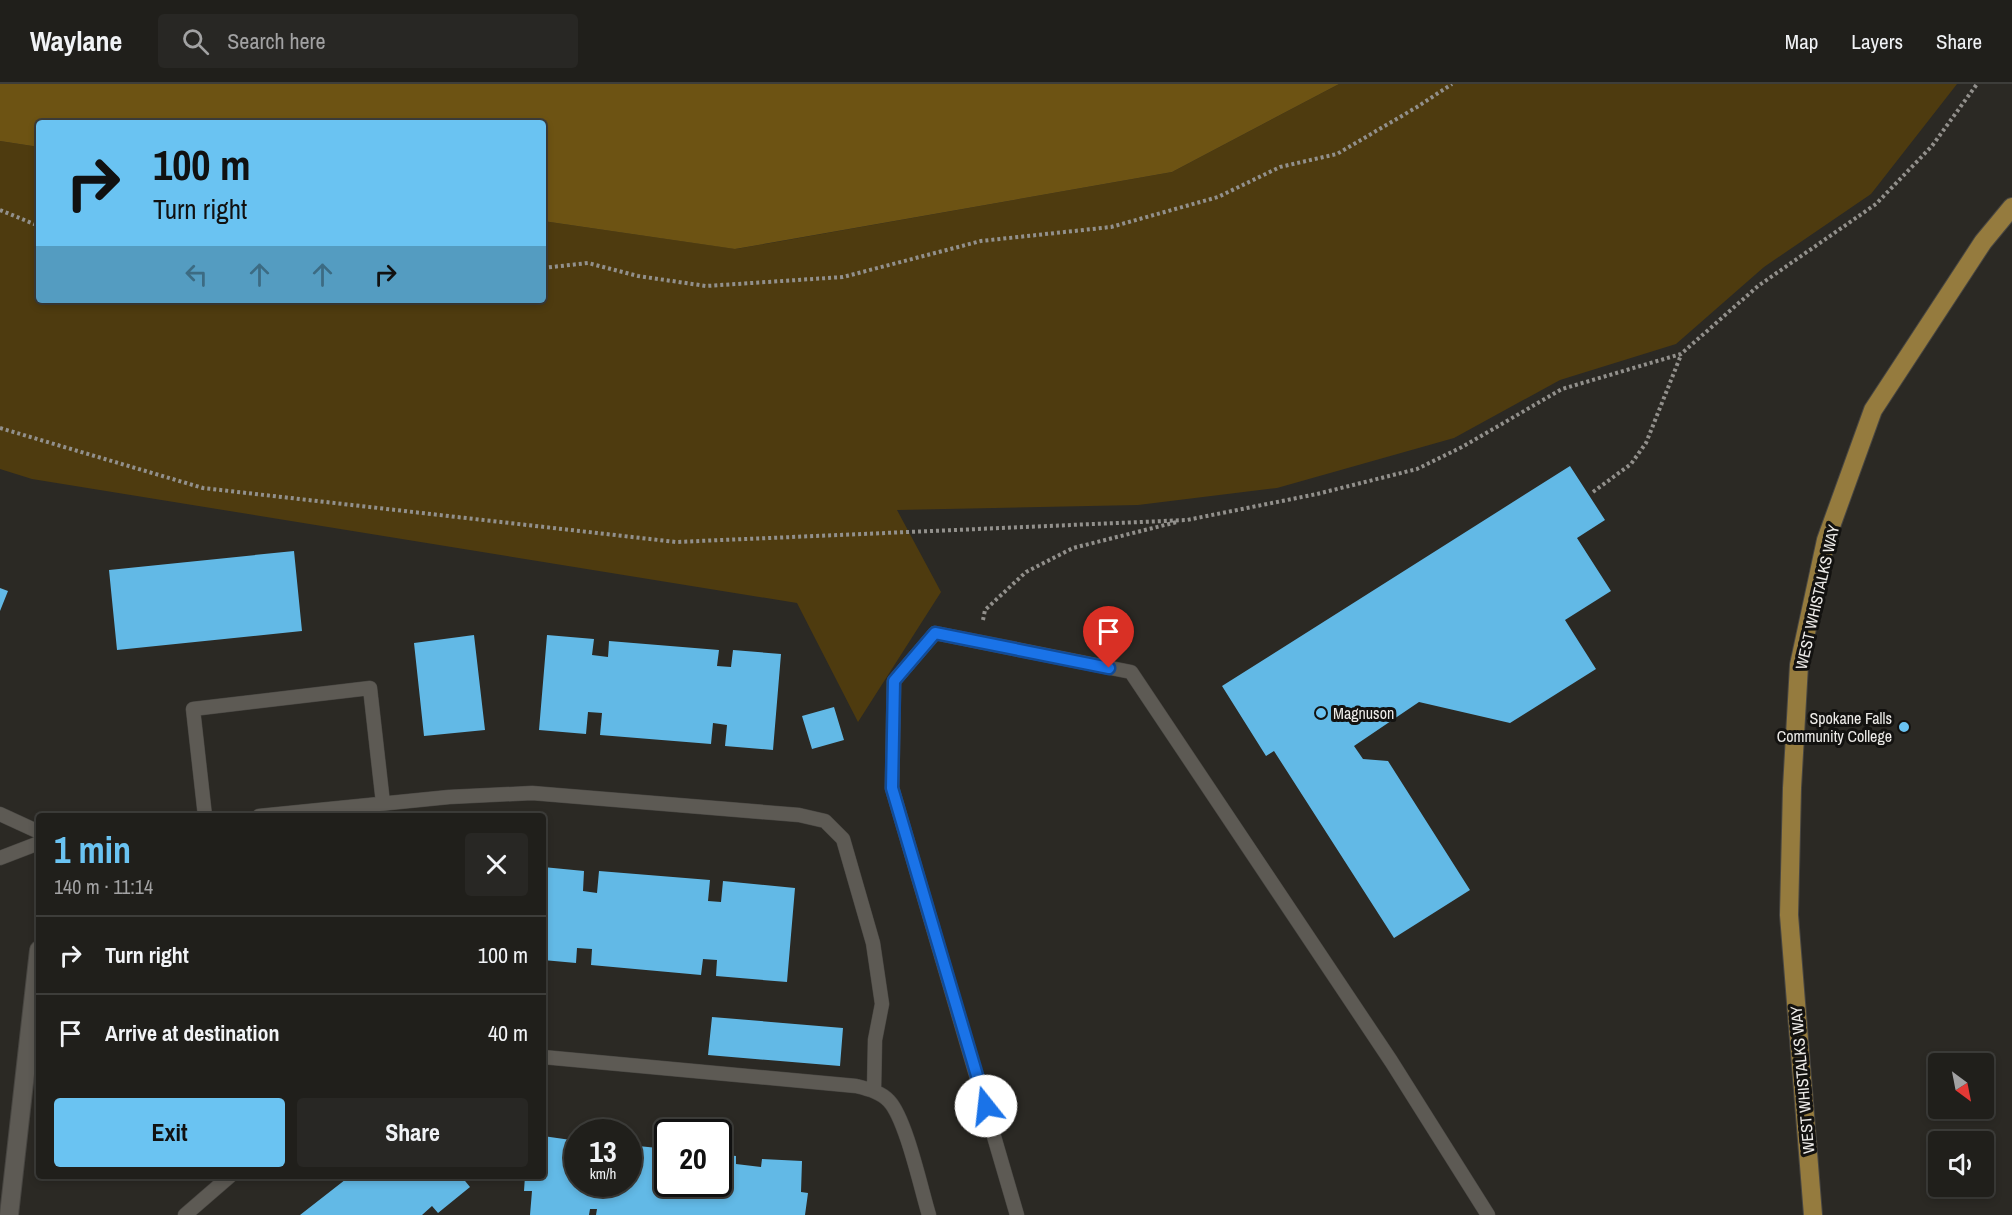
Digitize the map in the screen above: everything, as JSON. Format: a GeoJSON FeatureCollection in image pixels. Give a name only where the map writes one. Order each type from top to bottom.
{"type":"FeatureCollection","features":[{"type":"Feature","properties":{"kind":"main road","name":"WEST WHISTALKS WAY"},"geometry":{"type":"LineString","coordinates":[[1813,1215],[1789,915],[1791,788],[1799,665],[1826,540],[1873,410],[1983,242],[2012,207]]}},
{"type":"Feature","properties":{"kind":"street"},"geometry":{"type":"LineString","coordinates":[[6,1209],[36,974]]}},
{"type":"Feature","properties":{"kind":"lane"},"geometry":{"type":"LineString","coordinates":[[1017,1215],[892,788],[894,681],[935,633],[1131,672],[1391,1060],[1488,1215]]}},
{"type":"Feature","properties":{"kind":"lane"},"geometry":{"type":"LineString","coordinates":[[205,813],[193,709],[370,688],[383,803]]}},
{"type":"Feature","properties":{"kind":"lane"},"geometry":{"type":"LineString","coordinates":[[288,813],[449,797],[532,793],[799,815],[825,821],[843,839],[873,943],[882,1004],[875,1040],[874,1091]]}},
{"type":"Feature","properties":{"kind":"lane"},"geometry":{"type":"LineString","coordinates":[[0,814],[36,831]]}},
{"type":"Feature","properties":{"kind":"lane"},"geometry":{"type":"LineString","coordinates":[[0,858],[36,844]]}},
{"type":"Feature","properties":{"kind":"lane"},"geometry":{"type":"LineString","coordinates":[[546,1057],[856,1086],[874,1091],[890,1101],[903,1126],[929,1215]]}},
{"type":"Feature","properties":{"kind":"lane"},"geometry":{"type":"LineString","coordinates":[[185,1215],[227,1179]]}},
{"type":"Feature","properties":{"kind":"path"},"geometry":{"type":"LineString","coordinates":[[546,268],[588,263],[638,276],[706,286],[843,277],[981,241],[1111,227],[1218,196],[1280,166],[1337,154],[1452,84]]}},
{"type":"Feature","properties":{"kind":"path"},"geometry":{"type":"LineString","coordinates":[[980,642],[985,610],[1026,572],[1073,548],[1187,520],[1317,494],[1417,469],[1462,447],[1562,389],[1681,354],[1758,286],[1876,204],[1932,146],[1977,84]]}},
{"type":"Feature","properties":{"kind":"path"},"geometry":{"type":"LineString","coordinates":[[0,210],[36,225]]}},
{"type":"Feature","properties":{"kind":"path"},"geometry":{"type":"LineString","coordinates":[[1593,492],[1631,464],[1646,443],[1681,354]]}},
{"type":"Feature","properties":{"kind":"path"},"geometry":{"type":"LineString","coordinates":[[0,428],[203,488],[676,542],[1187,520]]}},
{"type":"Feature","properties":{"kind":"shaded area"},"geometry":{"type":"Polygon","coordinates":[[[0,84],[1339,84],[1172,172],[735,249],[546,221],[546,120],[36,120],[36,147],[0,141],[0,84]]]}},
{"type":"Feature","properties":{"kind":"shaded area"},"geometry":{"type":"Polygon","coordinates":[[[1339,84],[1957,84],[1871,194],[1764,267],[1676,344],[1560,380],[1454,438],[1277,488],[1138,505],[897,510],[941,592],[858,722],[797,603],[32,479],[0,469],[0,141],[36,147],[36,303],[546,303],[546,221],[736,249],[1172,172],[1339,84]]]}},
{"type":"Feature","properties":{"kind":"building","name":"Magnuson"},"geometry":{"type":"Polygon","coordinates":[[[1570,466],[1605,520],[1577,538],[1611,591],[1565,620],[1596,669],[1510,723],[1419,702],[1354,746],[1363,759],[1388,761],[1470,890],[1394,938],[1274,751],[1266,756],[1222,686],[1570,466]]]}},
{"type":"Feature","properties":{"kind":"building"},"geometry":{"type":"Polygon","coordinates":[[[294,551],[302,631],[117,650],[109,570],[294,551]]]}},
{"type":"Feature","properties":{"kind":"building"},"geometry":{"type":"Polygon","coordinates":[[[0,588],[8,591],[0,611],[0,588]]]}},
{"type":"Feature","properties":{"kind":"building"},"geometry":{"type":"Polygon","coordinates":[[[474,635],[485,730],[424,736],[414,643],[474,635]]]}},
{"type":"Feature","properties":{"kind":"building"},"geometry":{"type":"Polygon","coordinates":[[[547,635],[594,639],[592,655],[608,657],[609,641],[719,650],[717,666],[731,667],[733,650],[781,654],[773,750],[725,746],[727,725],[713,723],[711,744],[600,735],[602,713],[588,712],[586,734],[539,730],[547,635]]]}},
{"type":"Feature","properties":{"kind":"building"},"geometry":{"type":"Polygon","coordinates":[[[834,707],[844,740],[812,749],[802,716],[834,707]]]}},
{"type":"Feature","properties":{"kind":"building"},"geometry":{"type":"Polygon","coordinates":[[[546,867],[584,871],[583,891],[597,893],[599,871],[710,880],[708,901],[721,902],[723,881],[795,888],[787,982],[716,976],[717,960],[703,959],[701,975],[591,965],[592,949],[577,948],[576,963],[546,960],[546,867]]]}},
{"type":"Feature","properties":{"kind":"building"},"geometry":{"type":"Polygon","coordinates":[[[712,1017],[843,1028],[840,1066],[708,1055],[712,1017]]]}},
{"type":"Feature","properties":{"kind":"building"},"geometry":{"type":"Polygon","coordinates":[[[546,1136],[564,1139],[564,1197],[642,1197],[642,1146],[654,1148],[654,1197],[732,1197],[732,1156],[736,1156],[736,1164],[761,1167],[762,1159],[802,1161],[801,1192],[808,1193],[805,1215],[596,1215],[597,1209],[590,1209],[589,1215],[530,1215],[532,1191],[524,1191],[525,1179],[546,1179],[546,1136]]]}},
{"type":"Feature","properties":{"kind":"building"},"geometry":{"type":"Polygon","coordinates":[[[346,1179],[463,1179],[470,1187],[438,1213],[432,1206],[422,1215],[300,1215],[346,1179]]]}},
{"type":"Feature","properties":{"kind":"place","name":"Magnuson"},"geometry":{"type":"Point","coordinates":[1321,713]}},
{"type":"Feature","properties":{"kind":"place","name":"Spokane Falls Community College"},"geometry":{"type":"Point","coordinates":[1904,727]}},
{"type":"Feature","properties":{"kind":"route"},"geometry":{"type":"LineString","coordinates":[[986,1106],[892,788],[894,681],[935,633],[1109,668]]}}]}
